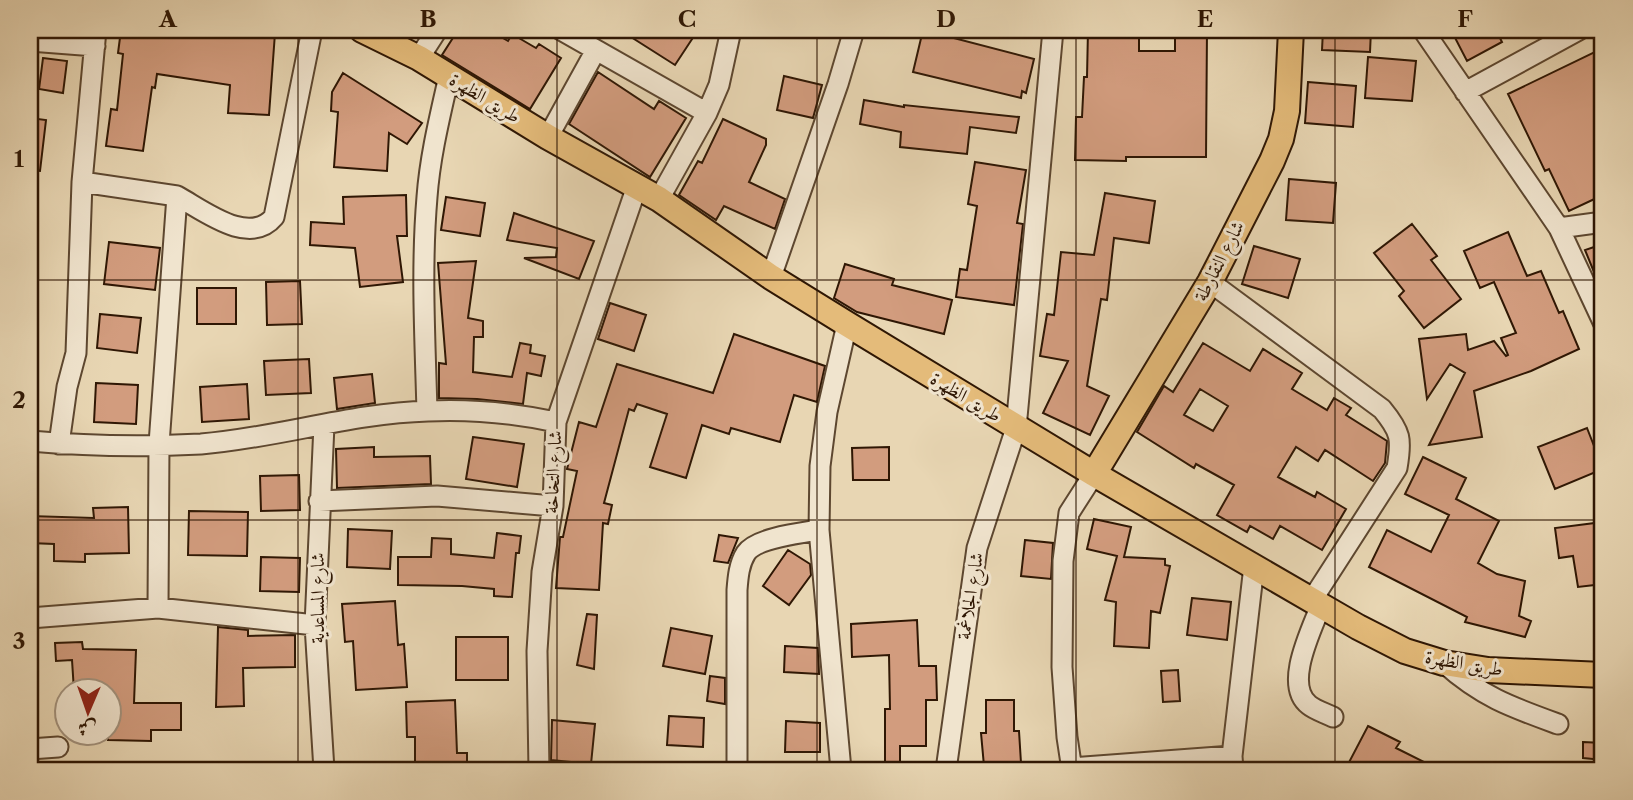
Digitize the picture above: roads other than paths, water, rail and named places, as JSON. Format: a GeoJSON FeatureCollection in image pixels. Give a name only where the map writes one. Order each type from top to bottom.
{"type":"FeatureCollection","features":[{"type":"Feature","properties":{"kind":"main road","name":"طريق الظهرة"},"geometry":{"type":"LineString","coordinates":[[362,30],[419,58],[548,137],[659,199],[771,277],[1016,428],[1316,603],[1405,651],[1444,663],[1488,670],[1603,674]]}},
{"type":"Feature","properties":{"kind":"main road","name":"شارع النقارطة"},"geometry":{"type":"LineString","coordinates":[[1094,474],[1210,282],[1281,139],[1287,111],[1291,30]]}},
{"type":"Feature","properties":{"kind":"street"},"geometry":{"type":"LineString","coordinates":[[82,182],[177,196],[241,229],[262,227],[274,217],[312,30]]}},
{"type":"Feature","properties":{"kind":"street"},"geometry":{"type":"LineString","coordinates":[[419,58],[437,30]]}},
{"type":"Feature","properties":{"kind":"street"},"geometry":{"type":"LineString","coordinates":[[561,30],[707,113]]}},
{"type":"Feature","properties":{"kind":"street"},"geometry":{"type":"LineString","coordinates":[[659,199],[707,113],[719,85],[731,30]]}},
{"type":"Feature","properties":{"kind":"street"},"geometry":{"type":"LineString","coordinates":[[771,277],[854,30]]}},
{"type":"Feature","properties":{"kind":"street","name":"شارع الجلاغمة"},"geometry":{"type":"LineString","coordinates":[[946,770],[976,548],[1016,428],[1053,30]]}},
{"type":"Feature","properties":{"kind":"street"},"geometry":{"type":"LineString","coordinates":[[1423,30],[1559,229],[1603,322]]}},
{"type":"Feature","properties":{"kind":"street"},"geometry":{"type":"LineString","coordinates":[[1465,92],[1579,30]]}},
{"type":"Feature","properties":{"kind":"street"},"geometry":{"type":"LineString","coordinates":[[30,41],[96,38],[82,182],[76,353],[67,387],[59,443]]}},
{"type":"Feature","properties":{"kind":"street"},"geometry":{"type":"LineString","coordinates":[[548,137],[596,50]]}},
{"type":"Feature","properties":{"kind":"street"},"geometry":{"type":"LineString","coordinates":[[428,411],[423,272],[427,197],[431,161],[449,76]]}},
{"type":"Feature","properties":{"kind":"street","name":"شارع التخاخة"},"geometry":{"type":"LineString","coordinates":[[539,770],[537,651],[542,572],[553,506],[556,422],[637,186]]}},
{"type":"Feature","properties":{"kind":"street"},"geometry":{"type":"LineString","coordinates":[[158,608],[159,444],[177,196]]}},
{"type":"Feature","properties":{"kind":"street"},"geometry":{"type":"LineString","coordinates":[[1559,229],[1603,222]]}},
{"type":"Feature","properties":{"kind":"street"},"geometry":{"type":"LineString","coordinates":[[1210,282],[1382,409],[1397,427],[1401,444],[1397,468],[1316,603],[1302,656],[1299,688],[1302,698],[1333,718]]}},
{"type":"Feature","properties":{"kind":"street"},"geometry":{"type":"LineString","coordinates":[[841,770],[819,530],[820,466],[827,412],[847,324]]}},
{"type":"Feature","properties":{"kind":"street"},"geometry":{"type":"LineString","coordinates":[[30,441],[201,443],[355,419],[428,411],[517,414],[556,422]]}},
{"type":"Feature","properties":{"kind":"street","name":"شارع المساعدية"},"geometry":{"type":"LineString","coordinates":[[324,425],[315,625],[324,770]]}},
{"type":"Feature","properties":{"kind":"street"},"geometry":{"type":"LineString","coordinates":[[1094,474],[1069,513],[1063,561],[1062,667],[1072,769],[1233,763],[1254,566]]}},
{"type":"Feature","properties":{"kind":"street"},"geometry":{"type":"LineString","coordinates":[[319,501],[437,496],[553,506]]}},
{"type":"Feature","properties":{"kind":"street"},"geometry":{"type":"LineString","coordinates":[[737,770],[737,590],[740,565],[747,550],[766,541],[819,530]]}},
{"type":"Feature","properties":{"kind":"street"},"geometry":{"type":"LineString","coordinates":[[30,618],[158,608],[315,625]]}},
{"type":"Feature","properties":{"kind":"street"},"geometry":{"type":"LineString","coordinates":[[1444,663],[1482,693],[1503,704],[1558,724]]}},
{"type":"Feature","properties":{"kind":"street"},"geometry":{"type":"LineString","coordinates":[[30,749],[52,747]]}}]}
